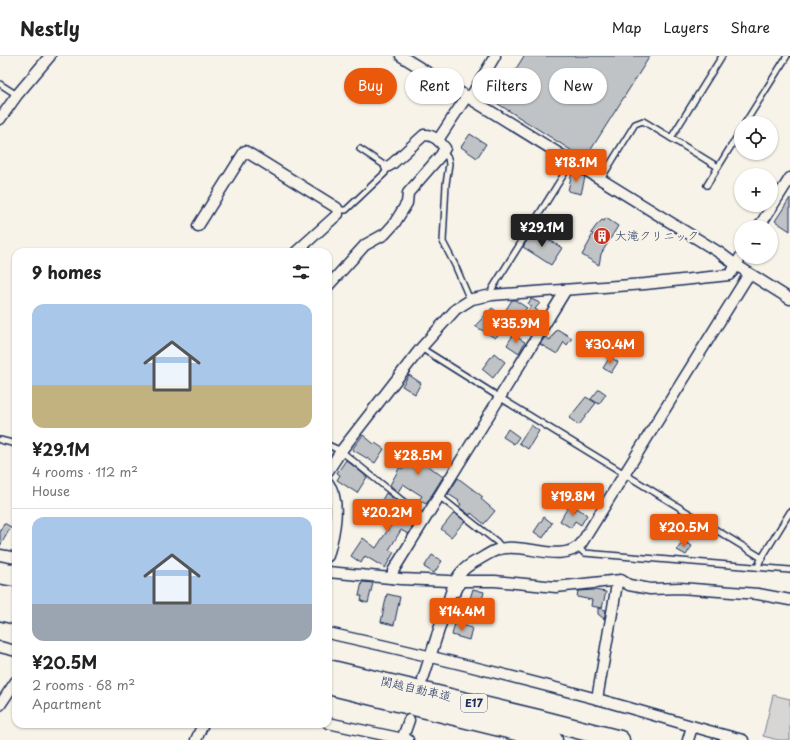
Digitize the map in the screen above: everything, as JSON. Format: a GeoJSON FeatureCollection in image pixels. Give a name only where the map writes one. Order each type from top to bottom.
{"type":"FeatureCollection","features":[{"type":"Feature","properties":{"kind":"highway"},"geometry":{"type":"LineString","coordinates":[[0,594],[12,596]]}},
{"type":"Feature","properties":{"kind":"highway"},"geometry":{"type":"LineString","coordinates":[[0,611],[12,614]]}},
{"type":"Feature","properties":{"kind":"highway","name":"関越自動車道"},"geometry":{"type":"LineString","coordinates":[[332,670],[620,740]]}},
{"type":"Feature","properties":{"kind":"highway","name":"関越自動車道"},"geometry":{"type":"LineString","coordinates":[[332,687],[398,701],[553,740]]}},
{"type":"Feature","properties":{"kind":"street"},"geometry":{"type":"LineString","coordinates":[[0,119],[17,95],[50,56]]}},
{"type":"Feature","properties":{"kind":"street"},"geometry":{"type":"LineString","coordinates":[[401,56],[713,249],[734,259]]}},
{"type":"Feature","properties":{"kind":"street"},"geometry":{"type":"LineString","coordinates":[[438,140],[469,97],[495,56]]}},
{"type":"Feature","properties":{"kind":"street"},"geometry":{"type":"LineString","coordinates":[[332,282],[365,245],[385,234],[394,224],[407,203],[408,193],[443,152],[444,148],[438,140],[429,135],[424,135],[388,167]]}},
{"type":"Feature","properties":{"kind":"street"},"geometry":{"type":"LineString","coordinates":[[198,226],[245,151],[337,208],[338,214],[300,248]]}},
{"type":"Feature","properties":{"kind":"street"},"geometry":{"type":"LineString","coordinates":[[763,220],[790,178]]}},
{"type":"Feature","properties":{"kind":"street"},"geometry":{"type":"LineString","coordinates":[[332,465],[341,451],[422,348],[456,309],[470,300],[492,295],[728,275],[732,272],[736,264]]}},
{"type":"Feature","properties":{"kind":"street"},"geometry":{"type":"LineString","coordinates":[[741,264],[749,274],[790,299]]}},
{"type":"Feature","properties":{"kind":"street"},"geometry":{"type":"LineString","coordinates":[[433,653],[454,583],[463,569],[502,548],[509,547],[557,553],[568,552],[578,547],[749,274]]}},
{"type":"Feature","properties":{"kind":"street"},"geometry":{"type":"LineString","coordinates":[[392,578],[393,571],[564,293],[563,290]]}},
{"type":"Feature","properties":{"kind":"street"},"geometry":{"type":"LineString","coordinates":[[332,491],[335,497],[336,506],[332,541]]}},
{"type":"Feature","properties":{"kind":"street"},"geometry":{"type":"LineString","coordinates":[[0,555],[12,557]]}},
{"type":"Feature","properties":{"kind":"street"},"geometry":{"type":"LineString","coordinates":[[332,572],[449,581],[454,583]]}},
{"type":"Feature","properties":{"kind":"street"},"geometry":{"type":"LineString","coordinates":[[423,679],[460,582],[463,581],[495,581],[556,587],[621,580],[629,585],[650,589],[680,588],[742,593],[790,600]]}},
{"type":"Feature","properties":{"kind":"street"},"geometry":{"type":"LineString","coordinates":[[597,699],[617,584]]}},
{"type":"Feature","properties":{"kind":"street"},"geometry":{"type":"LineString","coordinates":[[332,634],[433,653],[692,727],[743,740]]}},
{"type":"Feature","properties":{"kind":"street"},"geometry":{"type":"LineString","coordinates":[[0,647],[12,650]]}},
{"type":"Feature","properties":{"kind":"street"},"geometry":{"type":"LineString","coordinates":[[0,705],[12,687]]}},
{"type":"Feature","properties":{"kind":"street"},"geometry":{"type":"LineString","coordinates":[[332,724],[405,740],[409,720]]}},
{"type":"Feature","properties":{"kind":"street"},"geometry":{"type":"LineString","coordinates":[[688,740],[692,727]]}},
{"type":"Feature","properties":{"kind":"street"},"geometry":{"type":"LineString","coordinates":[[196,740],[201,728]]}},
{"type":"Feature","properties":{"kind":"lane"},"geometry":{"type":"LineString","coordinates":[[671,138],[722,56]]}},
{"type":"Feature","properties":{"kind":"lane"},"geometry":{"type":"LineString","coordinates":[[749,116],[788,56]]}},
{"type":"Feature","properties":{"kind":"lane"},"geometry":{"type":"LineString","coordinates":[[0,84],[17,95]]}},
{"type":"Feature","properties":{"kind":"lane"},"geometry":{"type":"LineString","coordinates":[[600,180],[635,124],[643,121],[718,168]]}},
{"type":"Feature","properties":{"kind":"lane"},"geometry":{"type":"LineString","coordinates":[[707,185],[734,142]]}},
{"type":"Feature","properties":{"kind":"lane"},"geometry":{"type":"LineString","coordinates":[[338,210],[346,210],[385,173],[388,167],[360,149]]}},
{"type":"Feature","properties":{"kind":"lane"},"geometry":{"type":"LineString","coordinates":[[443,152],[448,158],[449,164],[442,242],[455,265],[470,300]]}},
{"type":"Feature","properties":{"kind":"lane"},"geometry":{"type":"LineString","coordinates":[[492,295],[492,288],[572,163]]}},
{"type":"Feature","properties":{"kind":"lane"},"geometry":{"type":"LineString","coordinates":[[422,348],[624,475],[762,558]]}},
{"type":"Feature","properties":{"kind":"lane"},"geometry":{"type":"LineString","coordinates":[[0,440],[12,443]]}},
{"type":"Feature","properties":{"kind":"lane"},"geometry":{"type":"LineString","coordinates":[[332,447],[341,451],[425,519]]}},
{"type":"Feature","properties":{"kind":"lane"},"geometry":{"type":"LineString","coordinates":[[439,496],[497,542],[502,548]]}},
{"type":"Feature","properties":{"kind":"lane"},"geometry":{"type":"LineString","coordinates":[[758,567],[790,512]]}},
{"type":"Feature","properties":{"kind":"lane"},"geometry":{"type":"LineString","coordinates":[[578,547],[584,553],[790,570]]}},
{"type":"Feature","properties":{"kind":"shaded area"},"geometry":{"type":"Polygon","coordinates":[[[773,695],[790,699],[790,740],[778,740],[763,736],[773,695]]]}},
{"type":"Feature","properties":{"kind":"building"},"geometry":{"type":"Polygon","coordinates":[[[524,56],[650,56],[585,159],[498,104],[541,104],[541,68],[516,68],[524,56]]]}},
{"type":"Feature","properties":{"kind":"building"},"geometry":{"type":"Polygon","coordinates":[[[470,134],[486,144],[477,158],[461,147],[470,134]]]}},
{"type":"Feature","properties":{"kind":"building"},"geometry":{"type":"Polygon","coordinates":[[[572,172],[585,177],[581,194],[568,191],[572,172]]]}},
{"type":"Feature","properties":{"kind":"building"},"geometry":{"type":"Polygon","coordinates":[[[790,198],[790,231],[778,223],[778,220],[776,220],[790,198]]]}},
{"type":"Feature","properties":{"kind":"building","name":"大滝クリニック"},"geometry":{"type":"Polygon","coordinates":[[[606,218],[618,226],[601,254],[599,265],[582,255],[591,239],[593,234],[591,233],[602,220],[604,221],[606,218]]]}},
{"type":"Feature","properties":{"kind":"building"},"geometry":{"type":"Polygon","coordinates":[[[534,230],[562,248],[551,265],[523,247],[534,230]]]}},
{"type":"Feature","properties":{"kind":"building"},"geometry":{"type":"Polygon","coordinates":[[[531,299],[540,303],[535,309],[538,311],[531,320],[524,316],[531,306],[528,304],[531,299]]]}},
{"type":"Feature","properties":{"kind":"building"},"geometry":{"type":"Polygon","coordinates":[[[512,300],[515,300],[527,308],[495,338],[475,326],[492,308],[502,316],[512,300]]]}},
{"type":"Feature","properties":{"kind":"building"},"geometry":{"type":"Polygon","coordinates":[[[557,329],[572,338],[567,345],[564,342],[557,354],[540,344],[545,337],[550,340],[557,329]]]}},
{"type":"Feature","properties":{"kind":"building"},"geometry":{"type":"Polygon","coordinates":[[[513,335],[525,342],[519,353],[507,345],[513,335]]]}},
{"type":"Feature","properties":{"kind":"building"},"geometry":{"type":"Polygon","coordinates":[[[494,353],[505,362],[493,378],[482,369],[494,353]]]}},
{"type":"Feature","properties":{"kind":"building"},"geometry":{"type":"Polygon","coordinates":[[[610,357],[618,362],[611,373],[603,368],[610,357]]]}},
{"type":"Feature","properties":{"kind":"building"},"geometry":{"type":"Polygon","coordinates":[[[409,375],[421,383],[415,394],[402,386],[409,375]]]}},
{"type":"Feature","properties":{"kind":"building"},"geometry":{"type":"Polygon","coordinates":[[[599,389],[606,394],[599,404],[591,399],[599,389]]]}},
{"type":"Feature","properties":{"kind":"building"},"geometry":{"type":"Polygon","coordinates":[[[586,397],[596,403],[579,425],[569,418],[586,397]]]}},
{"type":"Feature","properties":{"kind":"building"},"geometry":{"type":"Polygon","coordinates":[[[531,425],[539,431],[528,449],[519,443],[531,425]]]}},
{"type":"Feature","properties":{"kind":"building"},"geometry":{"type":"Polygon","coordinates":[[[508,429],[519,437],[514,444],[503,437],[508,429]]]}},
{"type":"Feature","properties":{"kind":"building"},"geometry":{"type":"Polygon","coordinates":[[[363,435],[374,444],[375,443],[384,449],[375,463],[353,450],[363,435]]]}},
{"type":"Feature","properties":{"kind":"building"},"geometry":{"type":"Polygon","coordinates":[[[423,445],[433,454],[425,463],[443,477],[426,504],[419,500],[422,496],[403,484],[398,492],[390,485],[400,467],[403,469],[423,445]]]}},
{"type":"Feature","properties":{"kind":"building"},"geometry":{"type":"Polygon","coordinates":[[[346,460],[367,477],[357,493],[337,480],[340,475],[337,473],[346,460]]]}},
{"type":"Feature","properties":{"kind":"building"},"geometry":{"type":"Polygon","coordinates":[[[458,478],[483,497],[481,499],[495,511],[484,524],[471,513],[470,515],[459,507],[461,504],[458,502],[459,501],[448,494],[458,478]]]}},
{"type":"Feature","properties":{"kind":"building"},"geometry":{"type":"Polygon","coordinates":[[[386,493],[418,518],[408,534],[401,530],[389,550],[394,552],[385,568],[365,556],[361,563],[351,556],[363,538],[376,548],[393,522],[388,519],[390,516],[377,509],[386,493]]]}},
{"type":"Feature","properties":{"kind":"building"},"geometry":{"type":"Polygon","coordinates":[[[568,507],[575,511],[577,508],[587,515],[581,525],[575,521],[571,528],[560,521],[568,507]]]}},
{"type":"Feature","properties":{"kind":"building"},"geometry":{"type":"Polygon","coordinates":[[[454,513],[465,521],[451,537],[441,529],[454,513]]]}},
{"type":"Feature","properties":{"kind":"building"},"geometry":{"type":"Polygon","coordinates":[[[544,517],[552,523],[543,538],[534,532],[544,517]]]}},
{"type":"Feature","properties":{"kind":"building"},"geometry":{"type":"Polygon","coordinates":[[[4,523],[11,527],[0,546],[0,531],[4,523]]]}},
{"type":"Feature","properties":{"kind":"building"},"geometry":{"type":"Polygon","coordinates":[[[683,541],[692,546],[686,555],[677,550],[683,541]]]}},
{"type":"Feature","properties":{"kind":"building"},"geometry":{"type":"Polygon","coordinates":[[[432,555],[442,561],[434,573],[424,567],[432,555]]]}},
{"type":"Feature","properties":{"kind":"building"},"geometry":{"type":"Polygon","coordinates":[[[362,582],[373,583],[368,603],[361,601],[362,596],[359,596],[362,582]]]}},
{"type":"Feature","properties":{"kind":"building"},"geometry":{"type":"Polygon","coordinates":[[[473,589],[484,592],[480,608],[468,605],[473,589]]]}},
{"type":"Feature","properties":{"kind":"building"},"geometry":{"type":"Polygon","coordinates":[[[594,590],[606,592],[602,608],[591,606],[592,600],[577,597],[578,591],[594,590]]]}},
{"type":"Feature","properties":{"kind":"building"},"geometry":{"type":"Polygon","coordinates":[[[387,594],[400,597],[394,625],[381,622],[387,594]]]}},
{"type":"Feature","properties":{"kind":"building"},"geometry":{"type":"Polygon","coordinates":[[[598,608],[606,610],[604,619],[598,614],[598,608]]]}},
{"type":"Feature","properties":{"kind":"building"},"geometry":{"type":"Polygon","coordinates":[[[455,623],[472,628],[469,640],[452,635],[455,623]]]}},
{"type":"Feature","properties":{"kind":"place","name":"大滝クリニック"},"geometry":{"type":"Point","coordinates":[602,236]}}]}
